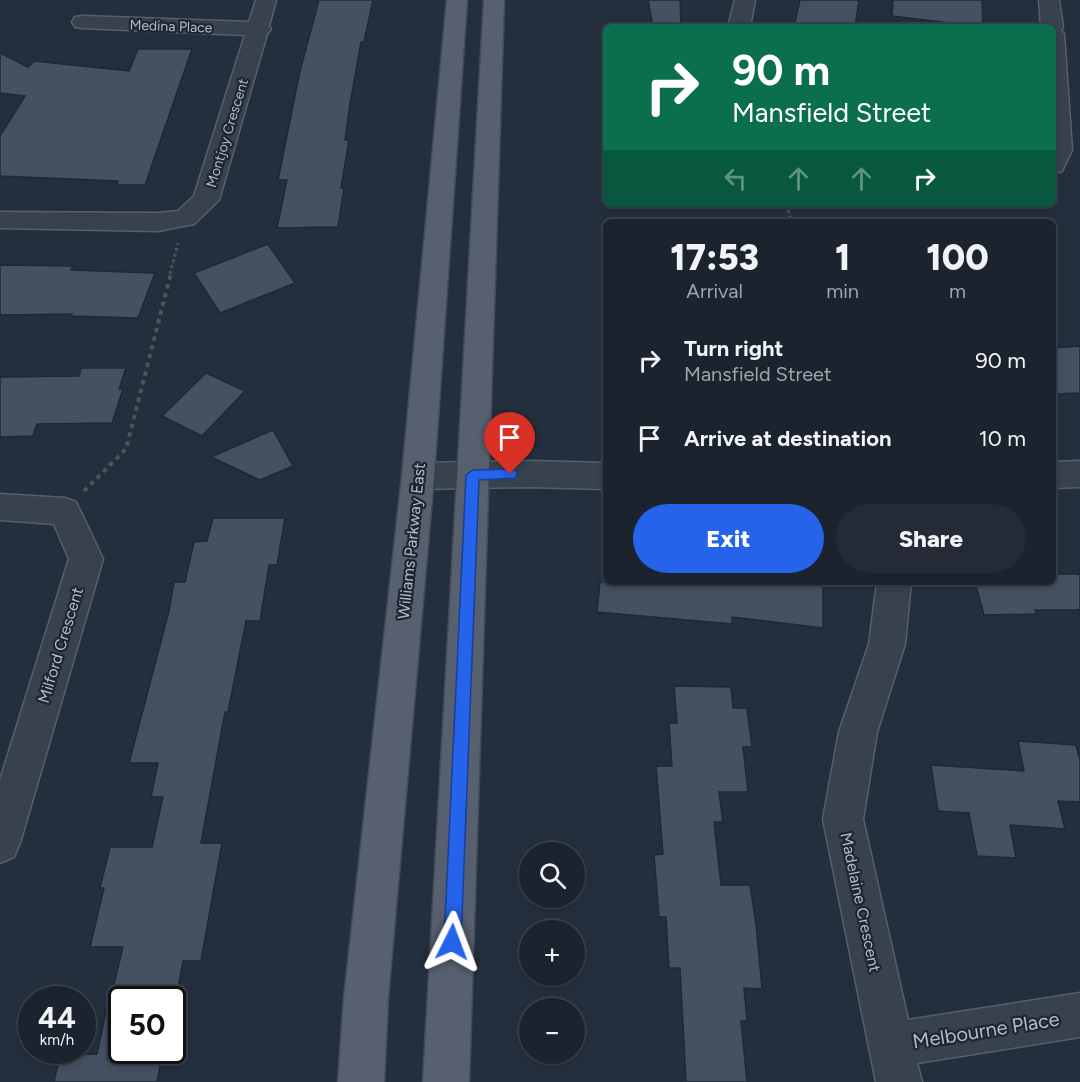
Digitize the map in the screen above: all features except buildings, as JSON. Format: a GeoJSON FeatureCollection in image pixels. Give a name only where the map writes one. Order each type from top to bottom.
{"type":"FeatureCollection","features":[{"type":"Feature","properties":{"kind":"main road","name":"Williams Parkway East"},"geometry":{"type":"LineString","coordinates":[[361,1082],[368,986],[418,476],[457,0]]}},
{"type":"Feature","properties":{"kind":"main road"},"geometry":{"type":"LineString","coordinates":[[446,1082],[495,0]]}},
{"type":"Feature","properties":{"kind":"street","name":"Montjoy Crescent"},"geometry":{"type":"LineString","coordinates":[[185,218],[206,201],[260,29],[266,0]]}},
{"type":"Feature","properties":{"kind":"street"},"geometry":{"type":"LineString","coordinates":[[740,24],[745,0]]}},
{"type":"Feature","properties":{"kind":"street"},"geometry":{"type":"LineString","coordinates":[[1049,0],[1052,24]]}},
{"type":"Feature","properties":{"kind":"street","name":"Medina Place"},"geometry":{"type":"LineString","coordinates":[[83,22],[260,29]]}},
{"type":"Feature","properties":{"kind":"street"},"geometry":{"type":"LineString","coordinates":[[1056,92],[1059,150],[1056,158]]}},
{"type":"Feature","properties":{"kind":"street"},"geometry":{"type":"LineString","coordinates":[[0,220],[158,222],[185,218]]}},
{"type":"Feature","properties":{"kind":"street"},"geometry":{"type":"LineString","coordinates":[[1056,475],[1080,474]]}},
{"type":"Feature","properties":{"kind":"street"},"geometry":{"type":"LineString","coordinates":[[418,476],[603,476]]}},
{"type":"Feature","properties":{"kind":"street"},"geometry":{"type":"LineString","coordinates":[[0,507],[65,511]]}},
{"type":"Feature","properties":{"kind":"street","name":"Milford Crescent"},"geometry":{"type":"LineString","coordinates":[[0,843],[86,559],[65,511]]}},
{"type":"Feature","properties":{"kind":"street","name":"Madelaine Crescent"},"geometry":{"type":"LineString","coordinates":[[894,585],[887,644],[858,732],[843,819],[896,1063]]}},
{"type":"Feature","properties":{"kind":"street","name":"Melbourne Place"},"geometry":{"type":"LineString","coordinates":[[896,1063],[1080,1015]]}},
{"type":"Feature","properties":{"kind":"path"},"geometry":{"type":"LineString","coordinates":[[65,511],[126,449],[185,218]]}},
{"type":"Feature","properties":{"kind":"route"},"geometry":{"type":"LineString","coordinates":[[452,942],[473,475],[510,474]]}}]}
